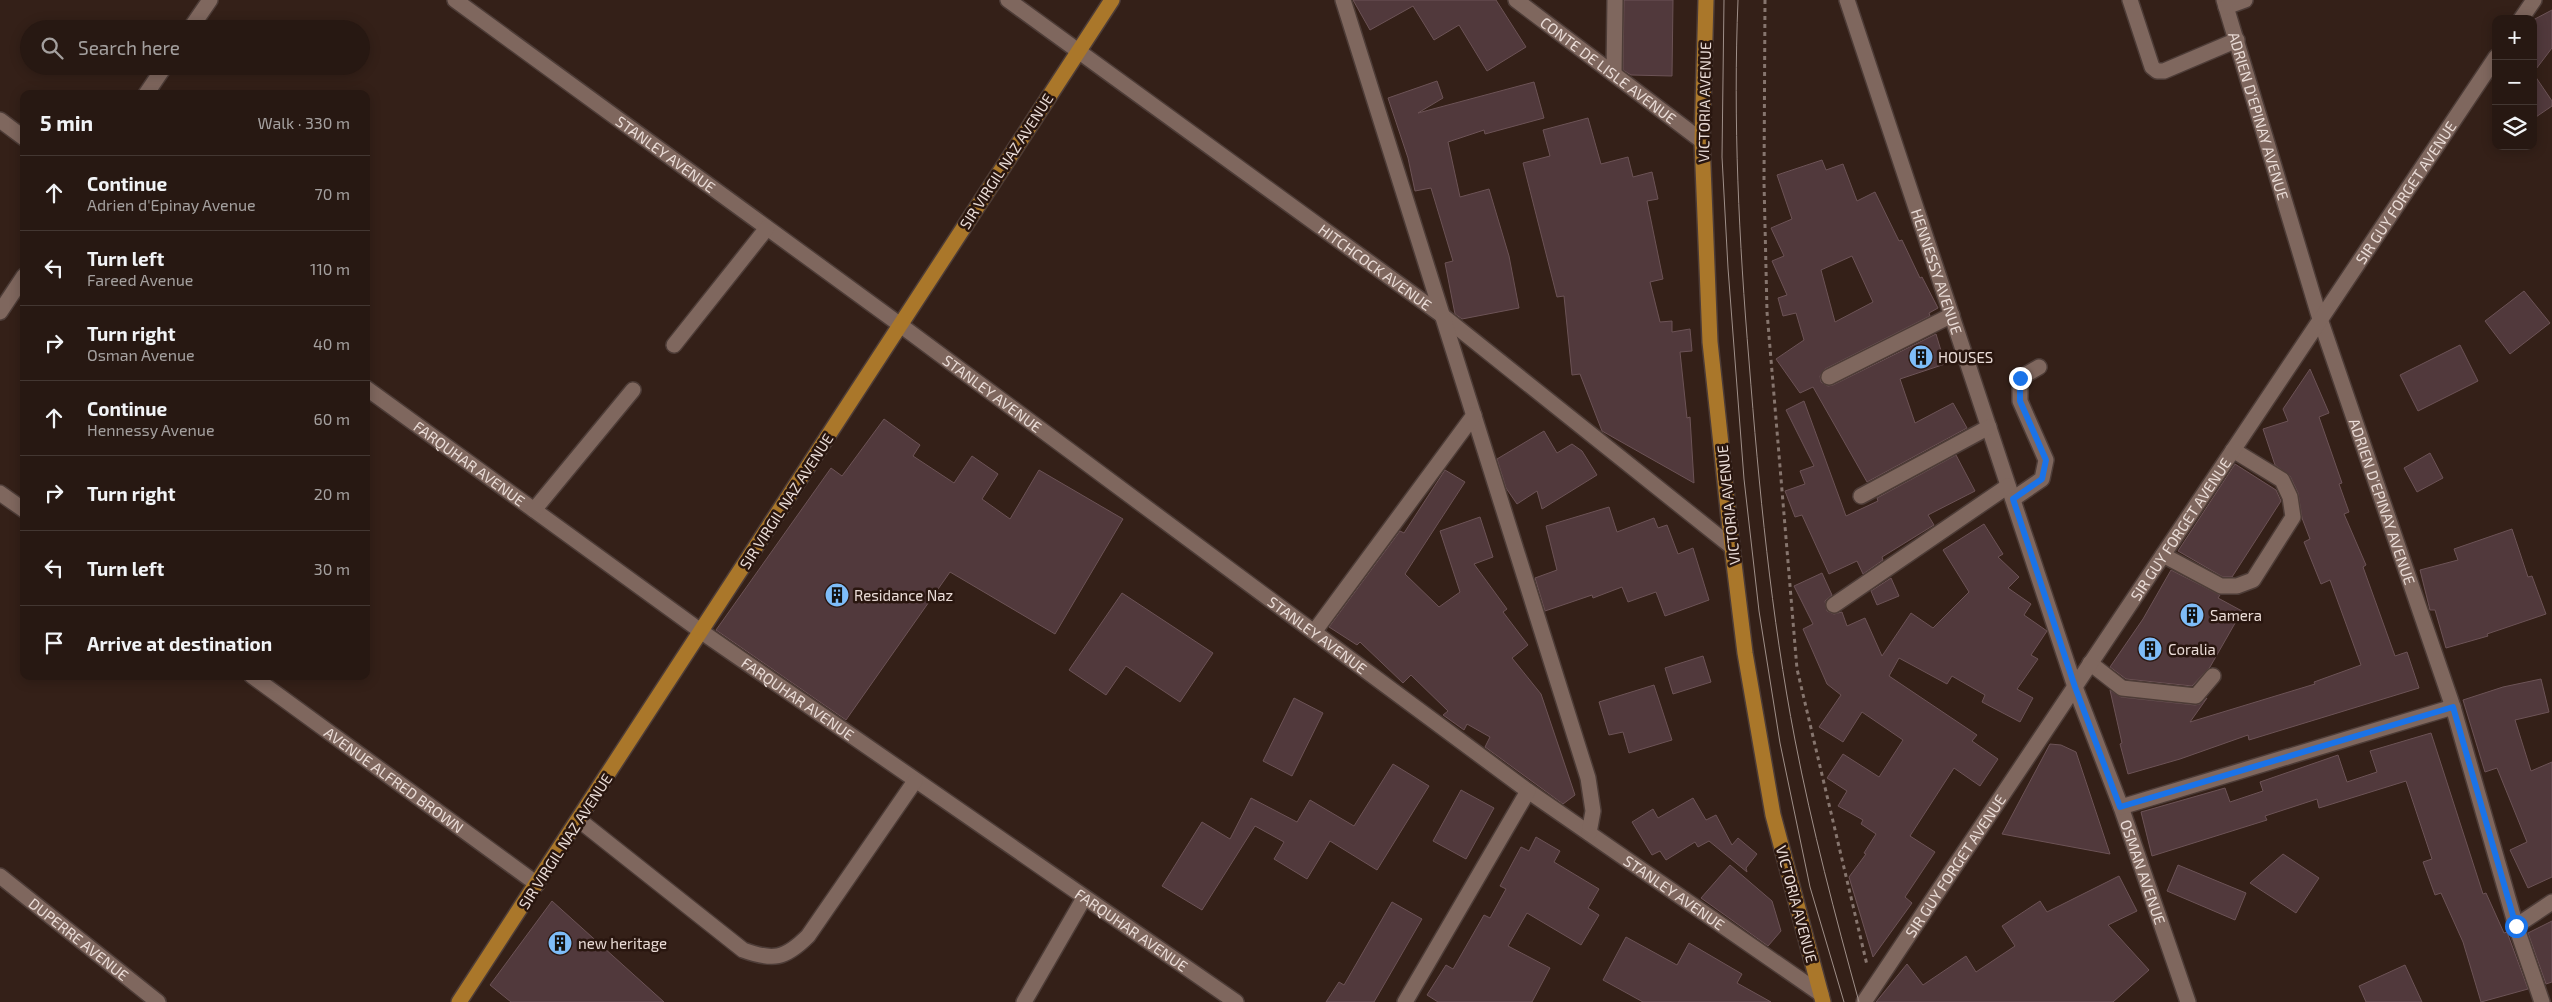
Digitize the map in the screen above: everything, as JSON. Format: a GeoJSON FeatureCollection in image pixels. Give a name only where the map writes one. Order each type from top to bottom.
{"type":"FeatureCollection","features":[{"type":"Feature","properties":{"kind":"main road","name":"SIR VIRGIL NAZ AVENUE"},"geometry":{"type":"LineString","coordinates":[[460,1002],[702,632],[899,324],[1112,0]]}},
{"type":"Feature","properties":{"kind":"main road","name":"VICTORIA AVENUE"},"geometry":{"type":"LineString","coordinates":[[1706,0],[1702,141],[1710,342],[1732,547],[1746,654],[1773,815],[1822,998]]}},
{"type":"Feature","properties":{"kind":"street"},"geometry":{"type":"LineString","coordinates":[[196,20],[210,0]]}},
{"type":"Feature","properties":{"kind":"street","name":"STANLEY AVENUE"},"geometry":{"type":"LineString","coordinates":[[455,0],[899,324],[1528,791],[1822,998]]}},
{"type":"Feature","properties":{"kind":"street","name":"HITCHCOCK AVENUE"},"geometry":{"type":"LineString","coordinates":[[1008,0],[1443,316],[1732,547]]}},
{"type":"Feature","properties":{"kind":"street"},"geometry":{"type":"LineString","coordinates":[[1343,0],[1588,778],[1593,811],[1589,833]]}},
{"type":"Feature","properties":{"kind":"street","name":"CONTE DE LISLE AVENUE"},"geometry":{"type":"LineString","coordinates":[[1516,0],[1702,141]]}},
{"type":"Feature","properties":{"kind":"street"},"geometry":{"type":"LineString","coordinates":[[1614,74],[1615,0]]}},
{"type":"Feature","properties":{"kind":"street","name":"HENNESSY AVENUE"},"geometry":{"type":"LineString","coordinates":[[1847,0],[2075,687]]}},
{"type":"Feature","properties":{"kind":"street"},"geometry":{"type":"LineString","coordinates":[[2130,0],[2152,67],[2157,71],[2164,71],[2237,40]]}},
{"type":"Feature","properties":{"kind":"street"},"geometry":{"type":"LineString","coordinates":[[2225,3],[2245,0]]}},
{"type":"Feature","properties":{"kind":"street"},"geometry":{"type":"LineString","coordinates":[[2524,15],[2534,0]]}},
{"type":"Feature","properties":{"kind":"street","name":"ADRIEN D'EPINAY AVENUE"},"geometry":{"type":"LineString","coordinates":[[2225,3],[2320,319],[2453,707],[2516,926],[2542,1002]]}},
{"type":"Feature","properties":{"kind":"street","name":"SIR GUY FORGET AVENUE"},"geometry":{"type":"LineString","coordinates":[[1864,1002],[2494,60]]}},
{"type":"Feature","properties":{"kind":"street"},"geometry":{"type":"LineString","coordinates":[[149,90],[159,75]]}},
{"type":"Feature","properties":{"kind":"street"},"geometry":{"type":"LineString","coordinates":[[0,120],[20,135]]}},
{"type":"Feature","properties":{"kind":"street"},"geometry":{"type":"LineString","coordinates":[[674,345],[767,228]]}},
{"type":"Feature","properties":{"kind":"street"},"geometry":{"type":"LineString","coordinates":[[0,312],[20,282]]}},
{"type":"Feature","properties":{"kind":"street"},"geometry":{"type":"LineString","coordinates":[[1829,377],[1952,316]]}},
{"type":"Feature","properties":{"kind":"street"},"geometry":{"type":"LineString","coordinates":[[1834,605],[2011,493],[2042,479],[2046,460],[2020,401],[2020,378],[2039,367]]}},
{"type":"Feature","properties":{"kind":"street"},"geometry":{"type":"LineString","coordinates":[[534,510],[633,390]]}},
{"type":"Feature","properties":{"kind":"street","name":"FARQUHAR AVENUE"},"geometry":{"type":"LineString","coordinates":[[370,391],[702,632],[1236,1002]]}},
{"type":"Feature","properties":{"kind":"street"},"geometry":{"type":"LineString","coordinates":[[1314,632],[1474,415]]}},
{"type":"Feature","properties":{"kind":"street"},"geometry":{"type":"LineString","coordinates":[[1861,496],[1989,427]]}},
{"type":"Feature","properties":{"kind":"street"},"geometry":{"type":"LineString","coordinates":[[2163,555],[2221,586],[2236,586],[2253,580],[2292,517],[2290,497],[2282,480],[2233,450]]}},
{"type":"Feature","properties":{"kind":"street"},"geometry":{"type":"LineString","coordinates":[[0,493],[20,507]]}},
{"type":"Feature","properties":{"kind":"street"},"geometry":{"type":"LineString","coordinates":[[2090,663],[2122,688],[2196,696],[2213,676]]}},
{"type":"Feature","properties":{"kind":"street","name":"AVENUE ALFRED BROWN"},"geometry":{"type":"LineString","coordinates":[[257,680],[537,884]]}},
{"type":"Feature","properties":{"kind":"street","name":"OSMAN AVENUE"},"geometry":{"type":"LineString","coordinates":[[2075,687],[2120,807],[2188,1002]]}},
{"type":"Feature","properties":{"kind":"street"},"geometry":{"type":"LineString","coordinates":[[2120,807],[2453,707]]}},
{"type":"Feature","properties":{"kind":"street"},"geometry":{"type":"LineString","coordinates":[[579,820],[743,950],[762,957],[780,956],[794,950],[808,936],[915,781]]}},
{"type":"Feature","properties":{"kind":"street"},"geometry":{"type":"LineString","coordinates":[[1405,1002],[1528,791]]}},
{"type":"Feature","properties":{"kind":"street","name":"DUPERRE AVENUE"},"geometry":{"type":"LineString","coordinates":[[0,876],[158,1002]]}},
{"type":"Feature","properties":{"kind":"street"},"geometry":{"type":"LineString","coordinates":[[1024,1002],[1084,898]]}},
{"type":"Feature","properties":{"kind":"street"},"geometry":{"type":"LineString","coordinates":[[2516,926],[2552,902]]}},
{"type":"Feature","properties":{"kind":"path"},"geometry":{"type":"LineString","coordinates":[[1765,0],[1764,182],[1767,312],[1797,669],[1852,907],[1873,988]]}},
{"type":"Feature","properties":{"kind":"building"},"geometry":{"type":"Polygon","coordinates":[[[1353,0],[1496,0],[1526,47],[1487,71],[1459,25],[1434,40],[1413,6],[1370,30],[1353,0]]]}},
{"type":"Feature","properties":{"kind":"building"},"geometry":{"type":"Polygon","coordinates":[[[1624,0],[1673,0],[1672,76],[1631,75],[1623,70],[1624,0]]]}},
{"type":"Feature","properties":{"kind":"building"},"geometry":{"type":"Polygon","coordinates":[[[2552,10],[2552,48],[2537,68],[2537,60],[2537,18],[2552,10]]]}},
{"type":"Feature","properties":{"kind":"building"},"geometry":{"type":"Polygon","coordinates":[[[2537,79],[2552,101],[2552,106],[2537,116],[2537,79]]]}},
{"type":"Feature","properties":{"kind":"building"},"geometry":{"type":"Polygon","coordinates":[[[1437,81],[1443,98],[1418,113],[1534,82],[1544,118],[1485,134],[1484,130],[1448,142],[1460,197],[1489,189],[1509,256],[1519,308],[1462,319],[1455,314],[1445,263],[1453,261],[1431,188],[1415,191],[1408,158],[1388,98],[1437,81]]]}},
{"type":"Feature","properties":{"kind":"building"},"geometry":{"type":"Polygon","coordinates":[[[1588,118],[1601,164],[1628,157],[1633,177],[1652,172],[1658,199],[1647,201],[1663,279],[1650,282],[1660,322],[1672,321],[1672,332],[1690,329],[1692,351],[1680,352],[1687,418],[1690,417],[1694,483],[1602,431],[1580,374],[1572,375],[1564,296],[1557,297],[1523,163],[1550,156],[1543,130],[1588,118]]]}},
{"type":"Feature","properties":{"kind":"building"},"geometry":{"type":"Polygon","coordinates":[[[1822,160],[1826,170],[1843,164],[1857,201],[1875,192],[1899,241],[1902,240],[1920,278],[1922,277],[1938,308],[1929,313],[1930,316],[1825,369],[1820,376],[1821,382],[1828,386],[1833,385],[1936,334],[1945,364],[1900,379],[1915,423],[1953,403],[1967,428],[1867,482],[1813,387],[1800,393],[1776,359],[1804,340],[1796,313],[1783,316],[1778,298],[1787,295],[1772,261],[1784,256],[1771,228],[1792,219],[1777,175],[1822,160]],[[1852,256],[1821,270],[1835,322],[1873,302],[1852,256]]]}},
{"type":"Feature","properties":{"kind":"building"},"geometry":{"type":"Polygon","coordinates":[[[2524,291],[2550,323],[2510,354],[2485,321],[2524,291]]]}},
{"type":"Feature","properties":{"kind":"building"},"geometry":{"type":"Polygon","coordinates":[[[2460,345],[2478,381],[2418,411],[2400,375],[2460,345]]]}},
{"type":"Feature","properties":{"kind":"building"},"geometry":{"type":"Polygon","coordinates":[[[2310,369],[2329,413],[2319,417],[2342,483],[2339,484],[2349,512],[2344,514],[2366,565],[2363,567],[2395,656],[2407,652],[2419,688],[2249,740],[2248,735],[2180,759],[2128,774],[2120,744],[2122,743],[2110,690],[2121,697],[2195,705],[2200,704],[2207,698],[2190,722],[2315,684],[2314,682],[2361,665],[2330,580],[2321,584],[2304,542],[2310,539],[2302,518],[2298,493],[2290,476],[2275,465],[2263,429],[2288,421],[2283,409],[2310,369]]]}},
{"type":"Feature","properties":{"kind":"building"},"geometry":{"type":"Polygon","coordinates":[[[1804,401],[1846,516],[1878,501],[1877,498],[1956,455],[1975,491],[1928,515],[1934,525],[1882,557],[1883,560],[1863,574],[1857,561],[1829,574],[1802,515],[1795,517],[1785,491],[1805,484],[1800,471],[1814,466],[1786,410],[1804,401]]]}},
{"type":"Feature","properties":{"kind":"building"},"geometry":{"type":"Polygon","coordinates":[[[884,419],[920,445],[913,456],[954,483],[972,456],[998,474],[982,499],[1010,519],[1039,470],[1123,519],[1055,634],[950,572],[846,720],[716,630],[831,468],[842,476],[884,419]]]}},
{"type":"Feature","properties":{"kind":"building"},"geometry":{"type":"Polygon","coordinates":[[[1544,431],[1557,453],[1572,444],[1582,451],[1597,475],[1542,509],[1537,491],[1517,504],[1506,488],[1497,459],[1544,431]]]}},
{"type":"Feature","properties":{"kind":"building"},"geometry":{"type":"Polygon","coordinates":[[[2430,453],[2443,478],[2417,492],[2404,468],[2430,453]]]}},
{"type":"Feature","properties":{"kind":"building"},"geometry":{"type":"Polygon","coordinates":[[[2235,464],[2276,490],[2281,501],[2232,577],[2223,577],[2178,551],[2235,464]]]}},
{"type":"Feature","properties":{"kind":"building"},"geometry":{"type":"Polygon","coordinates":[[[1445,470],[1465,482],[1405,574],[1439,607],[1460,592],[1440,531],[1480,517],[1493,557],[1474,564],[1507,609],[1503,612],[1528,645],[1512,658],[1541,694],[1575,795],[1563,804],[1485,747],[1490,737],[1467,724],[1464,730],[1443,715],[1448,711],[1411,675],[1403,683],[1360,642],[1357,645],[1329,627],[1400,531],[1404,533],[1445,470]]]}},
{"type":"Feature","properties":{"kind":"building"},"geometry":{"type":"Polygon","coordinates":[[[1609,507],[1617,532],[1654,518],[1658,528],[1667,525],[1678,554],[1693,548],[1709,600],[1665,616],[1656,592],[1628,602],[1622,587],[1593,598],[1592,595],[1545,611],[1535,578],[1557,570],[1546,526],[1609,507]]]}},
{"type":"Feature","properties":{"kind":"building"},"geometry":{"type":"Polygon","coordinates":[[[1984,524],[2003,554],[1998,557],[2019,577],[2008,588],[2031,604],[2024,615],[2047,631],[2031,655],[2038,659],[2017,689],[2033,698],[2020,722],[1982,702],[1985,695],[1952,676],[1947,684],[1899,658],[1889,676],[1977,735],[1972,741],[1998,759],[1980,786],[1954,768],[1910,836],[1935,852],[1905,897],[1912,903],[1873,957],[1849,877],[1866,854],[1864,853],[1876,834],[1861,824],[1863,820],[1838,806],[1847,791],[1827,778],[1843,754],[1879,777],[1903,740],[1862,712],[1843,742],[1819,727],[1841,695],[1827,684],[1803,629],[1813,624],[1794,586],[1822,573],[1832,595],[1825,601],[1827,611],[1834,614],[1842,612],[1847,626],[1865,618],[1882,656],[1911,613],[1933,628],[1969,592],[1943,550],[1984,524]]]}},
{"type":"Feature","properties":{"kind":"building"},"geometry":{"type":"Polygon","coordinates":[[[2512,529],[2528,577],[2532,576],[2546,614],[2487,634],[2488,636],[2446,648],[2435,610],[2430,610],[2420,570],[2458,560],[2454,549],[2512,529]]]}},
{"type":"Feature","properties":{"kind":"building"},"geometry":{"type":"Polygon","coordinates":[[[2171,570],[2220,595],[2218,598],[2242,611],[2210,667],[2192,686],[2126,679],[2110,667],[2143,619],[2171,570]]]}},
{"type":"Feature","properties":{"kind":"building"},"geometry":{"type":"Polygon","coordinates":[[[1891,578],[1899,596],[1877,605],[1871,591],[1891,578]]]}},
{"type":"Feature","properties":{"kind":"building"},"geometry":{"type":"Polygon","coordinates":[[[1122,593],[1213,653],[1180,702],[1126,666],[1106,695],[1069,670],[1122,593]]]}},
{"type":"Feature","properties":{"kind":"building"},"geometry":{"type":"Polygon","coordinates":[[[1703,656],[1711,682],[1673,694],[1665,668],[1703,656]]]}},
{"type":"Feature","properties":{"kind":"building"},"geometry":{"type":"Polygon","coordinates":[[[2541,679],[2549,712],[2515,720],[2531,771],[2552,762],[2552,877],[2528,888],[2510,850],[2527,842],[2497,768],[2485,772],[2463,700],[2503,687],[2541,679]]]}},
{"type":"Feature","properties":{"kind":"building"},"geometry":{"type":"Polygon","coordinates":[[[1654,685],[1672,740],[1629,753],[1623,732],[1609,735],[1599,702],[1654,685]]]}},
{"type":"Feature","properties":{"kind":"building"},"geometry":{"type":"Polygon","coordinates":[[[1294,698],[1323,713],[1292,776],[1263,761],[1294,698]]]}},
{"type":"Feature","properties":{"kind":"building"},"geometry":{"type":"Polygon","coordinates":[[[2431,733],[2483,894],[2486,893],[2504,933],[2507,932],[2528,989],[2481,1002],[2463,942],[2441,893],[2435,895],[2423,862],[2432,859],[2406,781],[2319,808],[2317,799],[2265,816],[2267,820],[2152,856],[2141,812],[2225,788],[2230,802],[2263,791],[2260,782],[2338,755],[2347,782],[2377,772],[2370,751],[2431,733]]]}},
{"type":"Feature","properties":{"kind":"building"},"geometry":{"type":"Polygon","coordinates":[[[2050,744],[2061,745],[2076,752],[2110,854],[2002,834],[2050,744]]]}},
{"type":"Feature","properties":{"kind":"building"},"geometry":{"type":"Polygon","coordinates":[[[1393,764],[1429,786],[1377,870],[1330,841],[1307,879],[1274,859],[1284,842],[1255,826],[1202,910],[1162,886],[1202,822],[1230,839],[1251,798],[1297,822],[1310,800],[1354,826],[1393,764]]]}},
{"type":"Feature","properties":{"kind":"building"},"geometry":{"type":"Polygon","coordinates":[[[1461,790],[1494,808],[1466,859],[1433,841],[1461,790]]]}},
{"type":"Feature","properties":{"kind":"building"},"geometry":{"type":"Polygon","coordinates":[[[1693,798],[1706,820],[1716,815],[1732,845],[1738,838],[1757,854],[1746,868],[1747,872],[1709,841],[1698,847],[1695,842],[1666,860],[1660,851],[1652,855],[1632,822],[1653,809],[1658,818],[1693,798]]]}},
{"type":"Feature","properties":{"kind":"building"},"geometry":{"type":"Polygon","coordinates":[[[1536,837],[1560,851],[1554,862],[1599,889],[1588,908],[1599,915],[1581,945],[1527,913],[1508,946],[1550,968],[1532,1002],[1438,1002],[1427,995],[1446,965],[1453,969],[1484,915],[1490,918],[1506,889],[1500,886],[1521,847],[1529,851],[1536,837]]]}},
{"type":"Feature","properties":{"kind":"building"},"geometry":{"type":"Polygon","coordinates":[[[2283,854],[2319,878],[2296,913],[2250,883],[2283,854]]]}},
{"type":"Feature","properties":{"kind":"building"},"geometry":{"type":"Polygon","coordinates":[[[1730,865],[1772,901],[1781,931],[1768,946],[1701,898],[1730,865]]]}},
{"type":"Feature","properties":{"kind":"building"},"geometry":{"type":"Polygon","coordinates":[[[2178,865],[2246,893],[2235,920],[2167,891],[2178,865]]]}},
{"type":"Feature","properties":{"kind":"building"},"geometry":{"type":"Polygon","coordinates":[[[2119,876],[2137,911],[2108,925],[2149,970],[2113,1002],[1876,1002],[1907,964],[1923,985],[1966,956],[1976,972],[2015,946],[2002,926],[2040,901],[2047,912],[2119,876]]]}},
{"type":"Feature","properties":{"kind":"building","name":"new heritage"},"geometry":{"type":"Polygon","coordinates":[[[552,901],[664,1002],[511,1002],[490,985],[552,901]]]}},
{"type":"Feature","properties":{"kind":"building"},"geometry":{"type":"Polygon","coordinates":[[[1392,902],[1422,919],[1374,1002],[1326,1002],[1339,982],[1344,985],[1392,902]]]}},
{"type":"Feature","properties":{"kind":"building"},"geometry":{"type":"Polygon","coordinates":[[[2552,921],[2552,982],[2546,984],[2528,933],[2552,921]]]}},
{"type":"Feature","properties":{"kind":"building"},"geometry":{"type":"Polygon","coordinates":[[[1626,937],[1677,965],[1689,943],[1742,974],[1737,983],[1771,1002],[1643,1002],[1603,980],[1626,937]]]}},
{"type":"Feature","properties":{"kind":"building"},"geometry":{"type":"Polygon","coordinates":[[[2405,965],[2422,1002],[2366,1002],[2359,986],[2405,965]]]}},
{"type":"Feature","properties":{"kind":"tram line"},"geometry":{"type":"LineString","coordinates":[[1724,0],[1722,157],[1728,268],[1744,479],[1759,611],[1780,743],[1810,887],[1844,1002]]}},
{"type":"Feature","properties":{"kind":"tram line"},"geometry":{"type":"LineString","coordinates":[[1738,0],[1736,91],[1740,226],[1745,316],[1767,551],[1779,646],[1795,740],[1824,871],[1859,1002]]}},
{"type":"Feature","properties":{"kind":"place","name":"HOUSES"},"geometry":{"type":"Point","coordinates":[1921,357]}},
{"type":"Feature","properties":{"kind":"place","name":"Residance Naz"},"geometry":{"type":"Point","coordinates":[837,595]}},
{"type":"Feature","properties":{"kind":"place","name":"Samera"},"geometry":{"type":"Point","coordinates":[2192,615]}},
{"type":"Feature","properties":{"kind":"place","name":"Coralia"},"geometry":{"type":"Point","coordinates":[2150,649]}},
{"type":"Feature","properties":{"kind":"place","name":"new heritage"},"geometry":{"type":"Point","coordinates":[560,943]}},
{"type":"Feature","properties":{"kind":"route"},"geometry":{"type":"LineString","coordinates":[[2020,378],[2020,401],[2046,460],[2042,479],[2013,499],[2075,687],[2120,807],[2453,707],[2516,926]]}}]}
